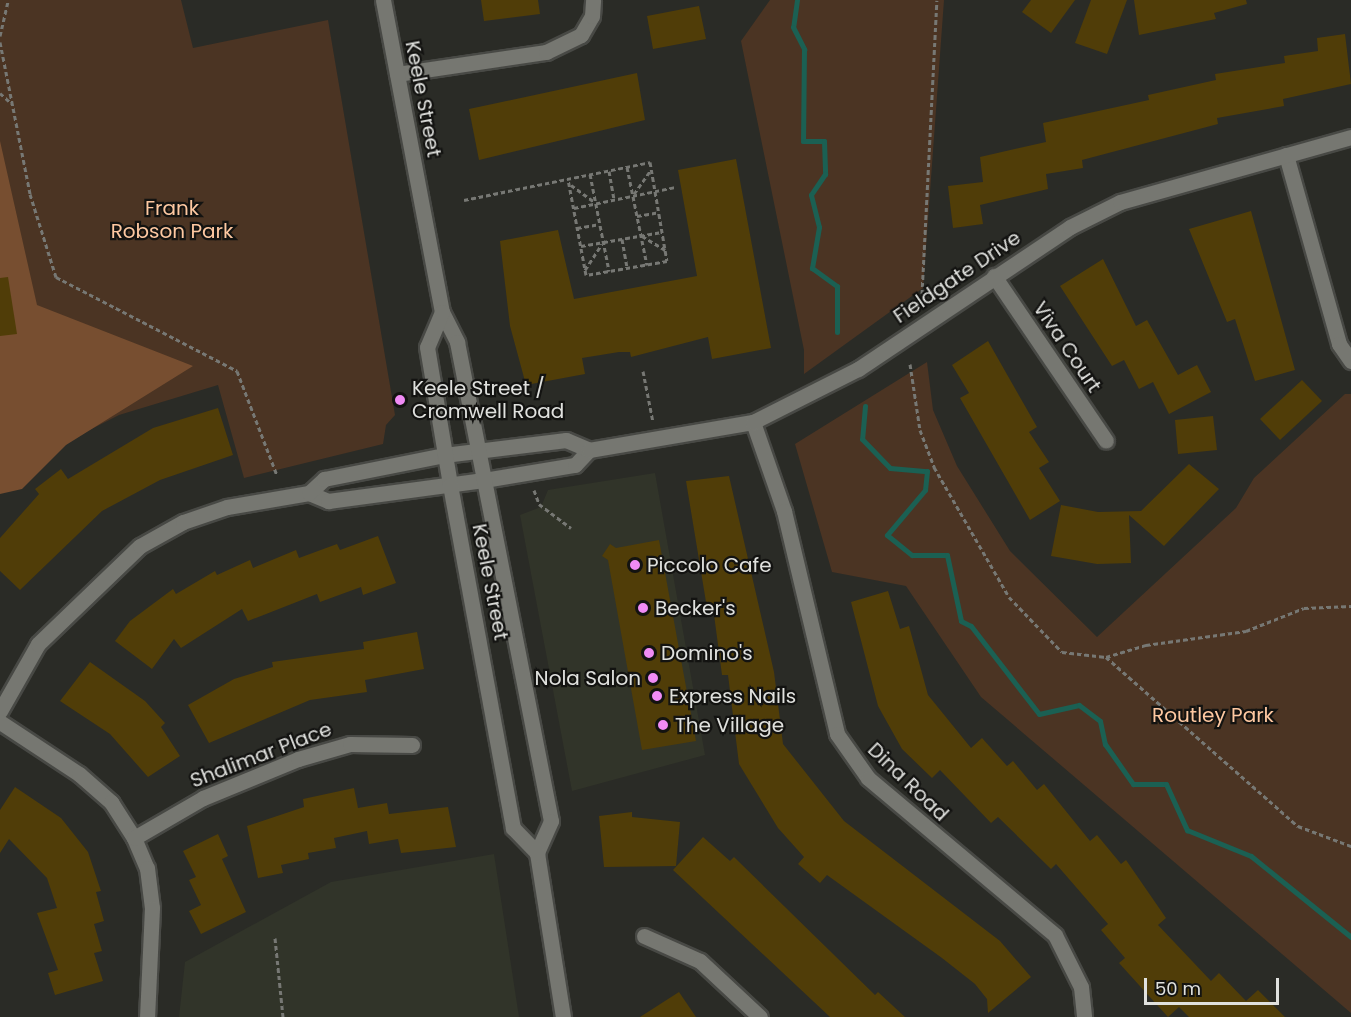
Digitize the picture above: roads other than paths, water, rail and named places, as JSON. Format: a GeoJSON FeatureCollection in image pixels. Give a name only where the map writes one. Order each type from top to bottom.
{"type":"FeatureCollection","features":[{"type":"Feature","properties":{"kind":"street","name":"Keele Street"},"geometry":{"type":"LineString","coordinates":[[383,0],[442,312],[457,342],[551,821],[537,853],[513,828],[444,455],[427,347],[442,312]]}},
{"type":"Feature","properties":{"kind":"street"},"geometry":{"type":"LineString","coordinates":[[397,75],[546,52],[581,34],[592,16],[593,0]]}},
{"type":"Feature","properties":{"kind":"street","name":"Fieldgate Drive"},"geometry":{"type":"LineString","coordinates":[[589,450],[575,465],[484,480],[327,501],[309,493],[324,479],[444,455],[566,440],[589,450],[753,422],[850,374],[1070,227],[1120,202],[1351,137]]}},
{"type":"Feature","properties":{"kind":"street"},"geometry":{"type":"LineString","coordinates":[[1286,155],[1339,344],[1351,361]]}},
{"type":"Feature","properties":{"kind":"street","name":"Viva Court"},"geometry":{"type":"LineString","coordinates":[[994,276],[1106,441]]}},
{"type":"Feature","properties":{"kind":"street","name":"Dina Road"},"geometry":{"type":"LineString","coordinates":[[753,422],[784,511],[837,734],[868,778],[1054,935],[1081,987],[1084,1017]]}},
{"type":"Feature","properties":{"kind":"street"},"geometry":{"type":"LineString","coordinates":[[0,711],[38,644],[140,546],[227,507],[309,493]]}},
{"type":"Feature","properties":{"kind":"street"},"geometry":{"type":"LineString","coordinates":[[0,722],[87,781],[111,802],[134,837],[147,868],[152,908],[147,1017]]}},
{"type":"Feature","properties":{"kind":"street","name":"Shalimar Place"},"geometry":{"type":"LineString","coordinates":[[134,837],[202,798],[298,759],[350,744],[412,745]]}},
{"type":"Feature","properties":{"kind":"street"},"geometry":{"type":"LineString","coordinates":[[537,853],[563,1017]]}},
{"type":"Feature","properties":{"kind":"street"},"geometry":{"type":"LineString","coordinates":[[644,936],[700,961],[760,1017]]}},
{"type":"Feature","properties":{"kind":"waterway"},"geometry":{"type":"LineString","coordinates":[[797,0],[793,27],[804,49],[803,141],[824,141],[825,174],[811,195],[819,227],[812,268],[837,286],[837,332]]}},
{"type":"Feature","properties":{"kind":"waterway"},"geometry":{"type":"LineString","coordinates":[[865,406],[862,439],[890,468],[927,471],[925,490],[887,535],[912,555],[947,555],[961,621],[971,626],[1039,714],[1079,705],[1100,721],[1105,744],[1133,784],[1166,784],[1187,830],[1251,856],[1351,937]]}},
{"type":"Feature","properties":{"kind":"place","name":"Keele Street / Cromwell Road"},"geometry":{"type":"Point","coordinates":[400,400]}},
{"type":"Feature","properties":{"kind":"place","name":"Piccolo Cafe"},"geometry":{"type":"Point","coordinates":[635,565]}},
{"type":"Feature","properties":{"kind":"place","name":"Becker's"},"geometry":{"type":"Point","coordinates":[643,608]}},
{"type":"Feature","properties":{"kind":"place","name":"Domino's"},"geometry":{"type":"Point","coordinates":[649,653]}},
{"type":"Feature","properties":{"kind":"place","name":"Nola Salon"},"geometry":{"type":"Point","coordinates":[653,678]}},
{"type":"Feature","properties":{"kind":"place","name":"Express Nails"},"geometry":{"type":"Point","coordinates":[657,696]}},
{"type":"Feature","properties":{"kind":"place","name":"The Village"},"geometry":{"type":"Point","coordinates":[663,725]}},
{"type":"Feature","properties":{"kind":"park label","name":"Frank Robson Park"},"geometry":{"type":"Point","coordinates":[172,220]}},
{"type":"Feature","properties":{"kind":"park label","name":"Routley Park"},"geometry":{"type":"Point","coordinates":[1213,715]}}]}
